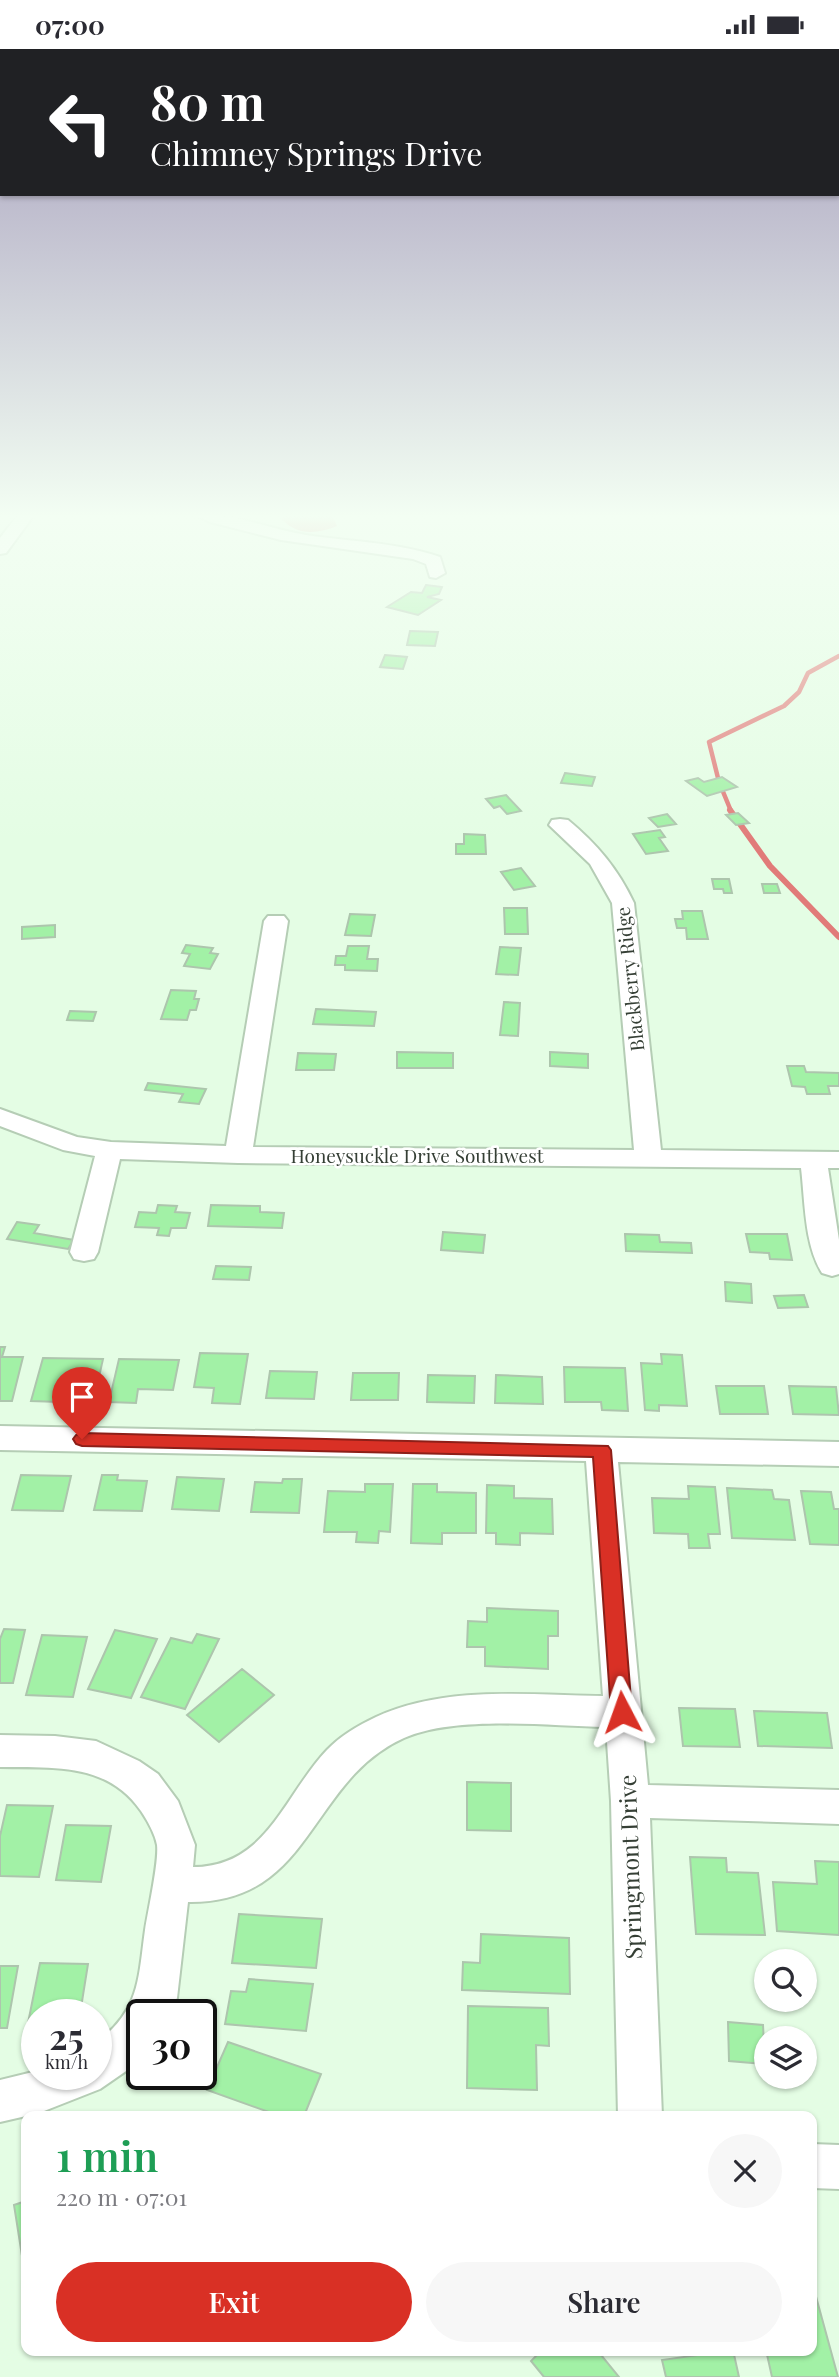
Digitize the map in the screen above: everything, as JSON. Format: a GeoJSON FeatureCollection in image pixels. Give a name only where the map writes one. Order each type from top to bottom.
{"type":"FeatureCollection","features":[{"type":"Feature","properties":{"kind":"street","name":"Blackberry Ridge"},"geometry":{"type":"LineString","coordinates":[[560,825],[598,857],[615,884],[623,904],[648,1157]]}},
{"type":"Feature","properties":{"kind":"street"},"geometry":{"type":"LineString","coordinates":[[238,1155],[276,921]]}},
{"type":"Feature","properties":{"kind":"street","name":"Honeysuckle Drive Southwest"},"geometry":{"type":"LineString","coordinates":[[0,1117],[72,1144],[111,1150],[238,1155],[826,1160]]}},
{"type":"Feature","properties":{"kind":"street"},"geometry":{"type":"LineString","coordinates":[[84,1252],[105,1162],[111,1150]]}},
{"type":"Feature","properties":{"kind":"street"},"geometry":{"type":"LineString","coordinates":[[826,1160],[824,1237],[832,1266]]}},
{"type":"Feature","properties":{"kind":"street"},"geometry":{"type":"LineString","coordinates":[[0,1438],[839,1454]]}},
{"type":"Feature","properties":{"kind":"street","name":"Springmont Drive"},"geometry":{"type":"LineString","coordinates":[[601,1450],[630,1801],[640,2111]]}},
{"type":"Feature","properties":{"kind":"street"},"geometry":{"type":"LineString","coordinates":[[171,1884],[223,1882],[246,1873],[271,1856],[286,1839],[341,1759],[390,1727],[432,1713],[457,1711],[622,1712]]}},
{"type":"Feature","properties":{"kind":"street"},"geometry":{"type":"LineString","coordinates":[[0,1751],[55,1752],[96,1757],[126,1772],[145,1786],[164,1814],[176,1845],[155,1999]]}},
{"type":"Feature","properties":{"kind":"street"},"geometry":{"type":"LineString","coordinates":[[630,1801],[839,1807]]}},
{"type":"Feature","properties":{"kind":"street"},"geometry":{"type":"LineString","coordinates":[[112,2057],[126,2046]]}},
{"type":"Feature","properties":{"kind":"street"},"geometry":{"type":"LineString","coordinates":[[0,2101],[44,2090]]}},
{"type":"Feature","properties":{"kind":"street"},"geometry":{"type":"LineString","coordinates":[[817,2166],[839,2167]]}},
{"type":"Feature","properties":{"kind":"building"},"geometry":{"type":"Polygon","coordinates":[[[410,631],[438,632],[435,646],[407,645],[410,631]]]}},
{"type":"Feature","properties":{"kind":"building"},"geometry":{"type":"Polygon","coordinates":[[[385,655],[407,657],[403,669],[380,667],[385,655]]]}},
{"type":"Feature","properties":{"kind":"building"},"geometry":{"type":"Polygon","coordinates":[[[565,773],[595,777],[592,786],[561,783],[565,773]]]}},
{"type":"Feature","properties":{"kind":"building"},"geometry":{"type":"Polygon","coordinates":[[[722,777],[737,787],[707,796],[686,781],[698,778],[704,782],[722,777]]]}},
{"type":"Feature","properties":{"kind":"building"},"geometry":{"type":"Polygon","coordinates":[[[506,795],[521,811],[507,814],[500,806],[494,808],[486,799],[506,795]]]}},
{"type":"Feature","properties":{"kind":"building"},"geometry":{"type":"Polygon","coordinates":[[[738,813],[749,823],[736,825],[726,815],[738,813]]]}},
{"type":"Feature","properties":{"kind":"building"},"geometry":{"type":"Polygon","coordinates":[[[667,814],[676,824],[658,827],[649,818],[667,814]]]}},
{"type":"Feature","properties":{"kind":"building"},"geometry":{"type":"Polygon","coordinates":[[[660,830],[665,837],[659,838],[668,851],[646,854],[633,834],[660,830]]]}},
{"type":"Feature","properties":{"kind":"building"},"geometry":{"type":"Polygon","coordinates":[[[464,834],[485,835],[486,854],[456,854],[456,844],[464,844],[464,834]]]}},
{"type":"Feature","properties":{"kind":"building"},"geometry":{"type":"Polygon","coordinates":[[[521,868],[535,886],[514,890],[501,872],[521,868]]]}},
{"type":"Feature","properties":{"kind":"building"},"geometry":{"type":"Polygon","coordinates":[[[712,879],[729,879],[732,893],[714,889],[712,879]]]}},
{"type":"Feature","properties":{"kind":"building"},"geometry":{"type":"Polygon","coordinates":[[[762,884],[777,884],[780,893],[764,893],[762,884]]]}},
{"type":"Feature","properties":{"kind":"building"},"geometry":{"type":"Polygon","coordinates":[[[504,908],[527,908],[528,934],[505,934],[504,908]]]}},
{"type":"Feature","properties":{"kind":"building"},"geometry":{"type":"Polygon","coordinates":[[[682,911],[702,911],[708,939],[687,939],[686,928],[677,928],[675,919],[683,919],[682,911]]]}},
{"type":"Feature","properties":{"kind":"building"},"geometry":{"type":"Polygon","coordinates":[[[350,914],[375,915],[371,936],[345,935],[350,914]]]}},
{"type":"Feature","properties":{"kind":"building"},"geometry":{"type":"Polygon","coordinates":[[[55,925],[55,937],[22,939],[22,927],[55,925]]]}},
{"type":"Feature","properties":{"kind":"building"},"geometry":{"type":"Polygon","coordinates":[[[186,945],[213,948],[210,953],[218,954],[210,969],[184,966],[190,954],[182,953],[186,945]]]}},
{"type":"Feature","properties":{"kind":"building"},"geometry":{"type":"Polygon","coordinates":[[[348,946],[369,946],[367,959],[378,959],[377,971],[345,970],[345,965],[335,965],[336,956],[346,956],[348,946]]]}},
{"type":"Feature","properties":{"kind":"building"},"geometry":{"type":"Polygon","coordinates":[[[500,947],[521,948],[518,975],[496,974],[500,947]]]}},
{"type":"Feature","properties":{"kind":"building"},"geometry":{"type":"Polygon","coordinates":[[[171,990],[196,991],[194,999],[199,999],[196,1010],[190,1010],[187,1020],[161,1019],[171,990]]]}},
{"type":"Feature","properties":{"kind":"building"},"geometry":{"type":"Polygon","coordinates":[[[504,1002],[520,1003],[518,1036],[500,1035],[504,1002]]]}},
{"type":"Feature","properties":{"kind":"building"},"geometry":{"type":"Polygon","coordinates":[[[316,1009],[376,1012],[374,1026],[313,1024],[316,1009]]]}},
{"type":"Feature","properties":{"kind":"building"},"geometry":{"type":"Polygon","coordinates":[[[70,1011],[96,1012],[93,1021],[67,1020],[70,1011]]]}},
{"type":"Feature","properties":{"kind":"building"},"geometry":{"type":"Polygon","coordinates":[[[397,1052],[453,1053],[453,1068],[397,1068],[397,1052]]]}},
{"type":"Feature","properties":{"kind":"building"},"geometry":{"type":"Polygon","coordinates":[[[550,1052],[588,1054],[588,1068],[550,1066],[550,1052]]]}},
{"type":"Feature","properties":{"kind":"building"},"geometry":{"type":"Polygon","coordinates":[[[298,1053],[336,1054],[334,1070],[296,1070],[298,1053]]]}},
{"type":"Feature","properties":{"kind":"building"},"geometry":{"type":"Polygon","coordinates":[[[787,1066],[804,1066],[806,1072],[839,1073],[839,1086],[828,1086],[830,1094],[807,1094],[805,1087],[792,1086],[787,1066]]]}},
{"type":"Feature","properties":{"kind":"building"},"geometry":{"type":"Polygon","coordinates":[[[148,1083],[206,1089],[199,1104],[179,1102],[183,1094],[145,1090],[148,1083]]]}},
{"type":"Feature","properties":{"kind":"building"},"geometry":{"type":"Polygon","coordinates":[[[158,1205],[177,1206],[175,1212],[190,1213],[186,1228],[171,1228],[169,1236],[157,1235],[159,1228],[135,1227],[139,1212],[156,1213],[158,1205]]]}},
{"type":"Feature","properties":{"kind":"building"},"geometry":{"type":"Polygon","coordinates":[[[211,1205],[260,1206],[260,1212],[284,1213],[282,1228],[208,1226],[211,1205]]]}},
{"type":"Feature","properties":{"kind":"building"},"geometry":{"type":"Polygon","coordinates":[[[17,1222],[39,1225],[34,1233],[74,1240],[68,1249],[7,1239],[17,1222]]]}},
{"type":"Feature","properties":{"kind":"building"},"geometry":{"type":"Polygon","coordinates":[[[443,1232],[485,1235],[483,1253],[441,1250],[443,1232]]]}},
{"type":"Feature","properties":{"kind":"building"},"geometry":{"type":"Polygon","coordinates":[[[625,1234],[659,1235],[660,1242],[691,1243],[692,1253],[626,1251],[625,1234]]]}},
{"type":"Feature","properties":{"kind":"building"},"geometry":{"type":"Polygon","coordinates":[[[746,1234],[787,1234],[792,1260],[770,1259],[769,1253],[750,1252],[746,1234]]]}},
{"type":"Feature","properties":{"kind":"building"},"geometry":{"type":"Polygon","coordinates":[[[216,1266],[251,1267],[249,1280],[213,1279],[216,1266]]]}},
{"type":"Feature","properties":{"kind":"building"},"geometry":{"type":"Polygon","coordinates":[[[725,1282],[751,1284],[752,1303],[726,1301],[725,1282]]]}},
{"type":"Feature","properties":{"kind":"building"},"geometry":{"type":"Polygon","coordinates":[[[804,1295],[808,1307],[778,1308],[774,1296],[804,1295]]]}},
{"type":"Feature","properties":{"kind":"building"},"geometry":{"type":"Polygon","coordinates":[[[0,1347],[5,1347],[2,1357],[23,1357],[12,1401],[0,1401],[0,1347]]]}},
{"type":"Feature","properties":{"kind":"building"},"geometry":{"type":"Polygon","coordinates":[[[200,1353],[248,1354],[240,1404],[212,1403],[214,1388],[194,1387],[200,1353]]]}},
{"type":"Feature","properties":{"kind":"building"},"geometry":{"type":"Polygon","coordinates":[[[661,1354],[682,1355],[687,1406],[659,1405],[659,1411],[645,1410],[641,1363],[662,1364],[661,1354]]]}},
{"type":"Feature","properties":{"kind":"building"},"geometry":{"type":"Polygon","coordinates":[[[43,1358],[103,1359],[95,1395],[62,1394],[60,1402],[31,1401],[43,1358]]]}},
{"type":"Feature","properties":{"kind":"building"},"geometry":{"type":"Polygon","coordinates":[[[119,1359],[179,1360],[173,1390],[138,1389],[136,1403],[109,1402],[119,1359]]]}},
{"type":"Feature","properties":{"kind":"building"},"geometry":{"type":"Polygon","coordinates":[[[564,1367],[625,1368],[628,1411],[602,1410],[601,1402],[565,1402],[564,1367]]]}},
{"type":"Feature","properties":{"kind":"building"},"geometry":{"type":"Polygon","coordinates":[[[270,1371],[317,1372],[314,1399],[266,1398],[270,1371]]]}},
{"type":"Feature","properties":{"kind":"building"},"geometry":{"type":"Polygon","coordinates":[[[353,1373],[399,1373],[398,1400],[351,1400],[353,1373]]]}},
{"type":"Feature","properties":{"kind":"building"},"geometry":{"type":"Polygon","coordinates":[[[428,1375],[475,1376],[474,1403],[427,1402],[428,1375]]]}},
{"type":"Feature","properties":{"kind":"building"},"geometry":{"type":"Polygon","coordinates":[[[496,1375],[542,1377],[543,1404],[495,1403],[496,1375]]]}},
{"type":"Feature","properties":{"kind":"building"},"geometry":{"type":"Polygon","coordinates":[[[716,1386],[764,1386],[768,1414],[720,1414],[716,1386]]]}},
{"type":"Feature","properties":{"kind":"building"},"geometry":{"type":"Polygon","coordinates":[[[789,1386],[836,1387],[839,1415],[793,1414],[789,1386]]]}},
{"type":"Feature","properties":{"kind":"building"},"geometry":{"type":"Polygon","coordinates":[[[21,1475],[71,1476],[63,1511],[12,1510],[21,1475]]]}},
{"type":"Feature","properties":{"kind":"building"},"geometry":{"type":"Polygon","coordinates":[[[102,1475],[118,1475],[117,1480],[147,1481],[142,1511],[94,1510],[102,1475]]]}},
{"type":"Feature","properties":{"kind":"building"},"geometry":{"type":"Polygon","coordinates":[[[177,1477],[224,1479],[219,1511],[172,1509],[177,1477]]]}},
{"type":"Feature","properties":{"kind":"building"},"geometry":{"type":"Polygon","coordinates":[[[283,1479],[302,1479],[299,1513],[251,1512],[255,1482],[282,1483],[283,1479]]]}},
{"type":"Feature","properties":{"kind":"building"},"geometry":{"type":"Polygon","coordinates":[[[365,1484],[393,1484],[390,1532],[379,1531],[378,1543],[356,1542],[357,1532],[324,1532],[328,1491],[365,1492],[365,1484]]]}},
{"type":"Feature","properties":{"kind":"building"},"geometry":{"type":"Polygon","coordinates":[[[413,1484],[437,1484],[437,1492],[476,1493],[476,1533],[442,1533],[442,1544],[411,1543],[413,1484]]]}},
{"type":"Feature","properties":{"kind":"building"},"geometry":{"type":"Polygon","coordinates":[[[487,1485],[514,1486],[514,1498],[552,1499],[553,1534],[520,1533],[520,1545],[496,1544],[496,1533],[486,1533],[487,1485]]]}},
{"type":"Feature","properties":{"kind":"building"},"geometry":{"type":"Polygon","coordinates":[[[688,1486],[715,1487],[720,1534],[708,1534],[710,1548],[689,1548],[688,1534],[654,1533],[652,1498],[689,1499],[688,1486]]]}},
{"type":"Feature","properties":{"kind":"building"},"geometry":{"type":"Polygon","coordinates":[[[727,1488],[772,1490],[774,1499],[789,1500],[795,1540],[732,1538],[727,1488]]]}},
{"type":"Feature","properties":{"kind":"building"},"geometry":{"type":"Polygon","coordinates":[[[801,1491],[831,1492],[834,1509],[839,1509],[839,1545],[810,1544],[801,1491]]]}},
{"type":"Feature","properties":{"kind":"building"},"geometry":{"type":"Polygon","coordinates":[[[487,1608],[558,1611],[558,1636],[548,1636],[548,1669],[485,1666],[485,1647],[467,1647],[468,1621],[487,1622],[487,1608]]]}},
{"type":"Feature","properties":{"kind":"building"},"geometry":{"type":"Polygon","coordinates":[[[4,1629],[25,1630],[13,1683],[0,1683],[0,1639],[4,1629]]]}},
{"type":"Feature","properties":{"kind":"building"},"geometry":{"type":"Polygon","coordinates":[[[115,1630],[157,1639],[131,1698],[88,1689],[115,1630]]]}},
{"type":"Feature","properties":{"kind":"building"},"geometry":{"type":"Polygon","coordinates":[[[197,1634],[219,1639],[185,1709],[141,1697],[171,1638],[192,1643],[197,1634]]]}},
{"type":"Feature","properties":{"kind":"building"},"geometry":{"type":"Polygon","coordinates":[[[42,1635],[87,1637],[73,1697],[26,1695],[42,1635]]]}},
{"type":"Feature","properties":{"kind":"building"},"geometry":{"type":"Polygon","coordinates":[[[242,1669],[274,1695],[219,1742],[187,1715],[242,1669]]]}},
{"type":"Feature","properties":{"kind":"building"},"geometry":{"type":"Polygon","coordinates":[[[679,1708],[735,1709],[740,1747],[683,1746],[679,1708]]]}},
{"type":"Feature","properties":{"kind":"building"},"geometry":{"type":"Polygon","coordinates":[[[754,1711],[827,1713],[832,1748],[758,1746],[754,1711]]]}},
{"type":"Feature","properties":{"kind":"building"},"geometry":{"type":"Polygon","coordinates":[[[467,1782],[511,1783],[511,1831],[467,1830],[467,1782]]]}},
{"type":"Feature","properties":{"kind":"building"},"geometry":{"type":"Polygon","coordinates":[[[7,1805],[53,1806],[39,1877],[0,1876],[0,1836],[7,1805]]]}},
{"type":"Feature","properties":{"kind":"building"},"geometry":{"type":"Polygon","coordinates":[[[66,1825],[111,1826],[101,1882],[56,1880],[66,1825]]]}},
{"type":"Feature","properties":{"kind":"building"},"geometry":{"type":"Polygon","coordinates":[[[690,1857],[726,1858],[727,1872],[758,1873],[765,1935],[696,1934],[690,1857]]]}},
{"type":"Feature","properties":{"kind":"building"},"geometry":{"type":"Polygon","coordinates":[[[815,1861],[839,1862],[839,1935],[777,1931],[773,1882],[817,1884],[815,1861]]]}},
{"type":"Feature","properties":{"kind":"building"},"geometry":{"type":"Polygon","coordinates":[[[239,1914],[322,1919],[316,1968],[232,1963],[239,1914]]]}},
{"type":"Feature","properties":{"kind":"building"},"geometry":{"type":"Polygon","coordinates":[[[481,1934],[569,1938],[570,1994],[462,1990],[463,1962],[480,1963],[481,1934]]]}},
{"type":"Feature","properties":{"kind":"building"},"geometry":{"type":"Polygon","coordinates":[[[40,1963],[88,1964],[82,1999],[33,1999],[40,1963]]]}},
{"type":"Feature","properties":{"kind":"building"},"geometry":{"type":"Polygon","coordinates":[[[0,1966],[18,1966],[7,2028],[0,2028],[0,1966]]]}},
{"type":"Feature","properties":{"kind":"building"},"geometry":{"type":"Polygon","coordinates":[[[249,1979],[313,1984],[306,2031],[225,2024],[231,1991],[246,1992],[249,1979]]]}},
{"type":"Feature","properties":{"kind":"building"},"geometry":{"type":"Polygon","coordinates":[[[468,2006],[548,2008],[549,2046],[536,2045],[537,2090],[467,2088],[468,2006]]]}},
{"type":"Feature","properties":{"kind":"building"},"geometry":{"type":"Polygon","coordinates":[[[728,2022],[763,2025],[754,2026],[754,2063],[729,2061],[728,2022]]]}},
{"type":"Feature","properties":{"kind":"building"},"geometry":{"type":"Polygon","coordinates":[[[228,2042],[321,2074],[306,2111],[266,2111],[207,2090],[217,2090],[217,2067],[228,2042]]]}},
{"type":"Feature","properties":{"kind":"building"},"geometry":{"type":"Polygon","coordinates":[[[21,2203],[21,2250],[14,2205],[21,2203]]]}},
{"type":"Feature","properties":{"kind":"building"},"geometry":{"type":"Polygon","coordinates":[[[817,2300],[838,2377],[772,2377],[767,2356],[817,2356],[817,2300]]]}},
{"type":"Feature","properties":{"kind":"building"},"geometry":{"type":"Polygon","coordinates":[[[536,2356],[602,2356],[619,2377],[544,2377],[531,2361],[536,2356]]]}},
{"type":"Feature","properties":{"kind":"building"},"geometry":{"type":"Polygon","coordinates":[[[690,2356],[734,2356],[739,2377],[666,2377],[662,2360],[690,2356]]]}},
{"type":"Feature","properties":{"kind":"waterway"},"geometry":{"type":"LineString","coordinates":[[731,811],[719,782],[709,742],[784,706],[799,692],[808,673],[839,656]]}},
{"type":"Feature","properties":{"kind":"waterway"},"geometry":{"type":"LineString","coordinates":[[730,810],[770,866],[839,937]]}},
{"type":"Feature","properties":{"kind":"route"},"geometry":{"type":"LineString","coordinates":[[82,1439],[601,1450],[622,1712]]}}]}
